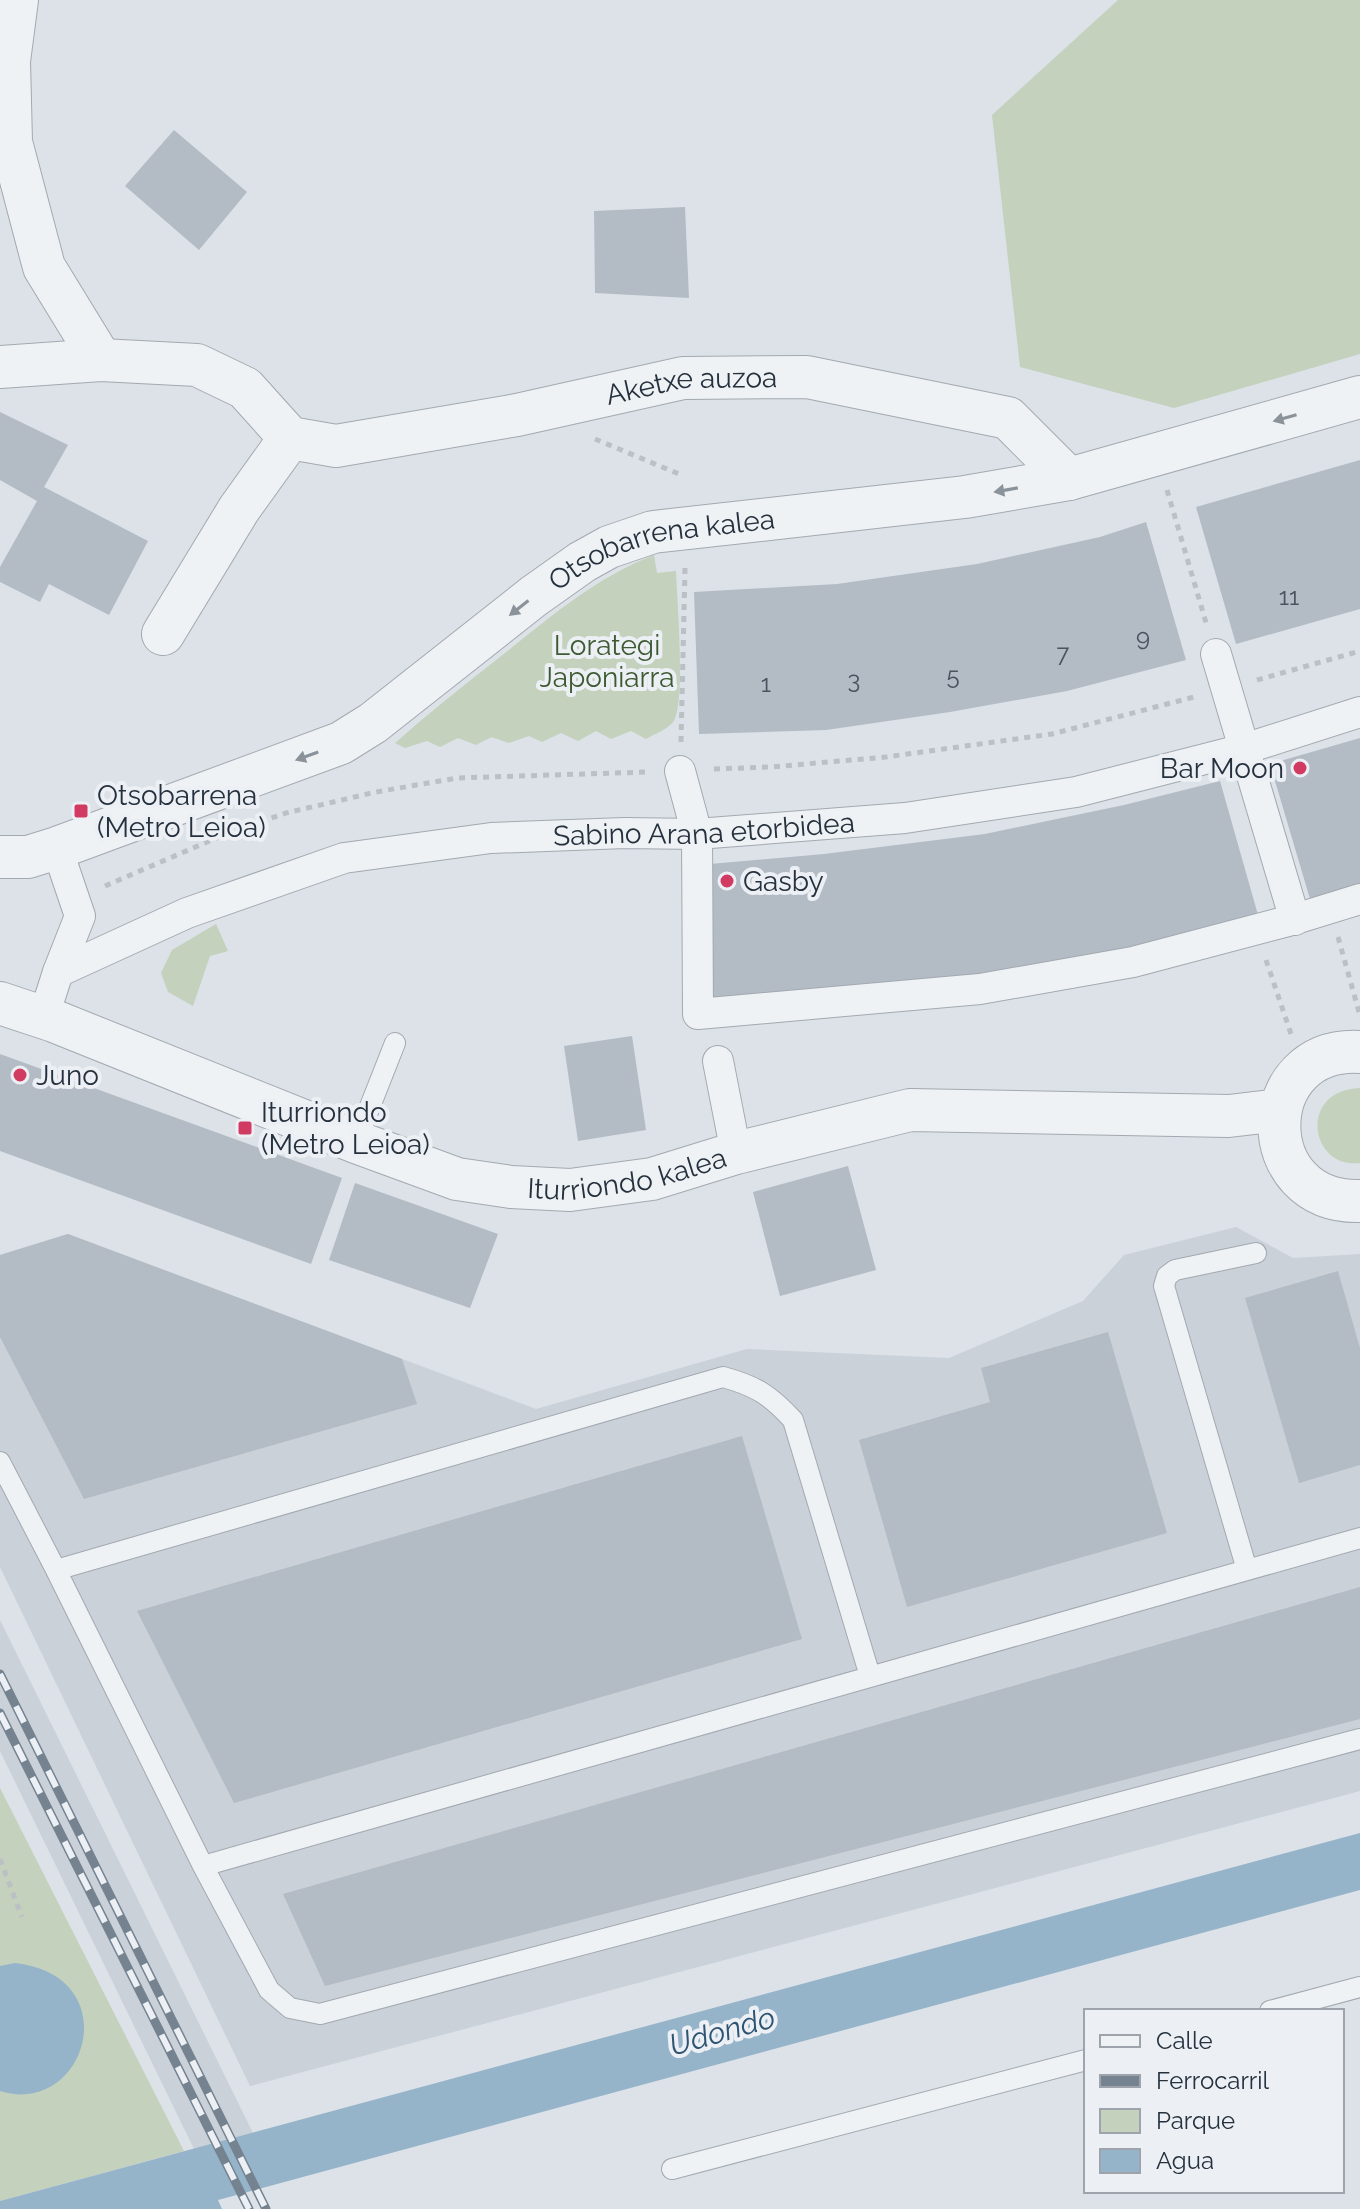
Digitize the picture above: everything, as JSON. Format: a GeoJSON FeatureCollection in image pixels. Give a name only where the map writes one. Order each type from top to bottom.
{"type":"FeatureCollection","features":[{"type":"Feature","properties":{"kind":"street"},"geometry":{"type":"LineString","coordinates":[[17,0],[9,61],[11,142],[44,267],[101,360]]}},
{"type":"Feature","properties":{"kind":"street"},"geometry":{"type":"LineString","coordinates":[[0,367],[101,360],[197,365],[245,388],[290,438],[239,509],[163,634]]}},
{"type":"Feature","properties":{"kind":"street","name":"Aketxe auzoa"},"geometry":{"type":"LineString","coordinates":[[290,438],[336,446],[517,415],[683,378],[807,377],[1008,418],[1069,479]]}},
{"type":"Feature","properties":{"kind":"street","name":"Otsobarrena kalea"},"geometry":{"type":"LineString","coordinates":[[30,859],[341,743],[405,699],[534,596],[609,547],[653,532],[683,527],[965,497],[1069,479],[1360,397]]}},
{"type":"Feature","properties":{"kind":"street"},"geometry":{"type":"LineString","coordinates":[[1216,654],[1295,920]]}},
{"type":"Feature","properties":{"kind":"street","name":"Sabino Arana etorbidea"},"geometry":{"type":"LineString","coordinates":[[27,993],[187,913],[344,858],[491,838],[697,834],[905,818],[1076,792],[1244,749],[1360,712]]}},
{"type":"Feature","properties":{"kind":"street"},"geometry":{"type":"LineString","coordinates":[[680,771],[697,834],[698,1014],[980,989],[1133,962],[1295,920],[1360,899]]}},
{"type":"Feature","properties":{"kind":"street"},"geometry":{"type":"LineString","coordinates":[[27,993],[80,916],[30,859]]}},
{"type":"Feature","properties":{"kind":"street","name":"Iturriondo kalea"},"geometry":{"type":"LineString","coordinates":[[27,993],[356,1142],[457,1179],[511,1187],[570,1190],[652,1179],[736,1153],[910,1110],[1229,1116],[1279,1110]]}},
{"type":"Feature","properties":{"kind":"street"},"geometry":{"type":"LineString","coordinates":[[1360,1052],[1346,1051],[1322,1057],[1303,1070],[1288,1088],[1279,1110],[1278,1135],[1285,1159],[1300,1179],[1320,1194],[1345,1201],[1360,1201]]}},
{"type":"Feature","properties":{"kind":"street"},"geometry":{"type":"LineString","coordinates":[[718,1061],[736,1153]]}},
{"type":"Feature","properties":{"kind":"lane"},"geometry":{"type":"LineString","coordinates":[[356,1142],[395,1043]]}},
{"type":"Feature","properties":{"kind":"lane"},"geometry":{"type":"LineString","coordinates":[[1247,1570],[1164,1286],[1167,1276],[1175,1270],[1256,1253]]}},
{"type":"Feature","properties":{"kind":"lane"},"geometry":{"type":"LineString","coordinates":[[56,1570],[723,1377],[749,1384],[772,1398],[793,1420],[870,1676]]}},
{"type":"Feature","properties":{"kind":"lane"},"geometry":{"type":"LineString","coordinates":[[0,1462],[203,1866],[269,1990],[290,2008],[320,2014],[1360,1739]]}},
{"type":"Feature","properties":{"kind":"lane"},"geometry":{"type":"LineString","coordinates":[[203,1866],[1360,1538]]}},
{"type":"Feature","properties":{"kind":"lane"},"geometry":{"type":"LineString","coordinates":[[1278,2009],[1360,1987]]}},
{"type":"Feature","properties":{"kind":"lane"},"geometry":{"type":"LineString","coordinates":[[672,2169],[1084,2061]]}},
{"type":"Feature","properties":{"kind":"path"},"geometry":{"type":"LineString","coordinates":[[585,435],[679,474]]}},
{"type":"Feature","properties":{"kind":"path"},"geometry":{"type":"LineString","coordinates":[[1166,486],[1216,654]]}},
{"type":"Feature","properties":{"kind":"path"},"geometry":{"type":"LineString","coordinates":[[680,771],[685,559]]}},
{"type":"Feature","properties":{"kind":"path"},"geometry":{"type":"LineString","coordinates":[[1330,908],[1360,1017]]}},
{"type":"Feature","properties":{"kind":"path"},"geometry":{"type":"LineString","coordinates":[[1256,930],[1303,1070]]}},
{"type":"Feature","properties":{"kind":"path"},"geometry":{"type":"LineString","coordinates":[[0,1859],[22,1917]]}},
{"type":"Feature","properties":{"kind":"shaded area"},"geometry":{"type":"Polygon","coordinates":[[[1236,1227],[1293,1258],[1360,1254],[1360,1791],[250,2086],[0,1567],[0,1255],[68,1234],[536,1409],[747,1349],[949,1358],[1083,1301],[1124,1255],[1236,1227]]]}},
{"type":"Feature","properties":{"kind":"shaded area"},"geometry":{"type":"Polygon","coordinates":[[[0,1620],[253,2133],[194,2149],[0,1751],[0,1620]]]}},
{"type":"Feature","properties":{"kind":"green space"},"geometry":{"type":"Polygon","coordinates":[[[1118,0],[1360,0],[1360,354],[1174,408],[1020,367],[992,115],[1118,0]]]}},
{"type":"Feature","properties":{"kind":"green space","name":"Lorategi Japoniarra"},"geometry":{"type":"Polygon","coordinates":[[[654,555],[657,573],[676,571],[679,695],[677,712],[667,727],[646,739],[631,731],[611,739],[596,731],[578,741],[561,733],[542,742],[529,736],[509,743],[490,738],[476,745],[458,738],[440,747],[427,741],[405,748],[395,743],[573,600],[612,575],[654,555]]]}},
{"type":"Feature","properties":{"kind":"green space"},"geometry":{"type":"Polygon","coordinates":[[[216,924],[228,951],[210,956],[193,1006],[168,992],[161,973],[172,950],[216,924]]]}},
{"type":"Feature","properties":{"kind":"green space"},"geometry":{"type":"Polygon","coordinates":[[[1360,1088],[1360,1163],[1343,1162],[1330,1154],[1321,1142],[1319,1114],[1327,1101],[1340,1092],[1360,1088]]]}},
{"type":"Feature","properties":{"kind":"green space"},"geometry":{"type":"Polygon","coordinates":[[[0,1788],[184,2151],[0,2201],[0,1788]]]}},
{"type":"Feature","properties":{"kind":"water","name":"Udondo"},"geometry":{"type":"Polygon","coordinates":[[[1360,1833],[1360,1890],[218,2200],[222,2209],[0,2209],[0,2201],[1360,1833]]]}},
{"type":"Feature","properties":{"kind":"water"},"geometry":{"type":"Polygon","coordinates":[[[15,1963],[51,1973],[73,1992],[83,2016],[82,2042],[73,2066],[55,2084],[30,2094],[0,2091],[0,1966],[15,1963]]]}},
{"type":"Feature","properties":{"kind":"building"},"geometry":{"type":"Polygon","coordinates":[[[174,130],[247,192],[199,250],[125,186],[174,130]]]}},
{"type":"Feature","properties":{"kind":"building"},"geometry":{"type":"Polygon","coordinates":[[[685,207],[689,298],[595,293],[594,211],[685,207]]]}},
{"type":"Feature","properties":{"kind":"building"},"geometry":{"type":"Polygon","coordinates":[[[0,412],[68,445],[44,487],[148,541],[109,615],[49,584],[40,602],[0,582],[0,567],[37,501],[0,480],[0,412]]]}},
{"type":"Feature","properties":{"kind":"building"},"geometry":{"type":"Polygon","coordinates":[[[1360,460],[1360,609],[1236,644],[1196,507],[1360,460]]]}},
{"type":"Feature","properties":{"kind":"building"},"geometry":{"type":"Polygon","coordinates":[[[1146,522],[1186,660],[1067,691],[950,712],[826,730],[699,734],[694,592],[837,584],[977,564],[1100,537],[1146,522]]]}},
{"type":"Feature","properties":{"kind":"building"},"geometry":{"type":"Polygon","coordinates":[[[1360,738],[1360,885],[1310,899],[1270,764],[1360,738]]]}},
{"type":"Feature","properties":{"kind":"building"},"geometry":{"type":"Polygon","coordinates":[[[1220,781],[1258,915],[1180,938],[943,982],[706,1002],[710,864],[824,854],[985,834],[1220,781]]]}},
{"type":"Feature","properties":{"kind":"building"},"geometry":{"type":"Polygon","coordinates":[[[632,1036],[646,1130],[578,1141],[564,1046],[632,1036]]]}},
{"type":"Feature","properties":{"kind":"building"},"geometry":{"type":"Polygon","coordinates":[[[0,1054],[342,1178],[311,1264],[0,1151],[0,1054]]]}},
{"type":"Feature","properties":{"kind":"building"},"geometry":{"type":"Polygon","coordinates":[[[848,1166],[876,1270],[780,1296],[753,1192],[848,1166]]]}},
{"type":"Feature","properties":{"kind":"building"},"geometry":{"type":"Polygon","coordinates":[[[355,1183],[498,1234],[470,1308],[329,1260],[355,1183]]]}},
{"type":"Feature","properties":{"kind":"building"},"geometry":{"type":"Polygon","coordinates":[[[68,1234],[402,1359],[417,1404],[84,1499],[0,1337],[0,1255],[68,1234]]]}},
{"type":"Feature","properties":{"kind":"building"},"geometry":{"type":"Polygon","coordinates":[[[1338,1271],[1360,1348],[1360,1465],[1299,1483],[1245,1298],[1338,1271]]]}},
{"type":"Feature","properties":{"kind":"building"},"geometry":{"type":"Polygon","coordinates":[[[1108,1332],[1167,1533],[907,1607],[859,1440],[990,1402],[981,1368],[1108,1332]]]}},
{"type":"Feature","properties":{"kind":"building"},"geometry":{"type":"Polygon","coordinates":[[[742,1436],[802,1639],[234,1803],[137,1611],[742,1436]]]}},
{"type":"Feature","properties":{"kind":"building"},"geometry":{"type":"Polygon","coordinates":[[[1360,1587],[1360,1719],[325,1986],[283,1894],[1360,1587]]]}},
{"type":"Feature","properties":{"kind":"railway"},"geometry":{"type":"LineString","coordinates":[[0,1674],[266,2209]]}},
{"type":"Feature","properties":{"kind":"railway"},"geometry":{"type":"LineString","coordinates":[[0,1713],[249,2209]]}},
{"type":"Feature","properties":{"kind":"place","name":"Bar Moon"},"geometry":{"type":"Point","coordinates":[1300,768]}},
{"type":"Feature","properties":{"kind":"place","name":"Otsobarrena (Metro Leioa)"},"geometry":{"type":"Point","coordinates":[81,811]}},
{"type":"Feature","properties":{"kind":"place","name":"Gasby"},"geometry":{"type":"Point","coordinates":[727,881]}},
{"type":"Feature","properties":{"kind":"place","name":"Juno"},"geometry":{"type":"Point","coordinates":[20,1075]}},
{"type":"Feature","properties":{"kind":"place","name":"Iturriondo (Metro Leioa)"},"geometry":{"type":"Point","coordinates":[245,1128]}}]}
